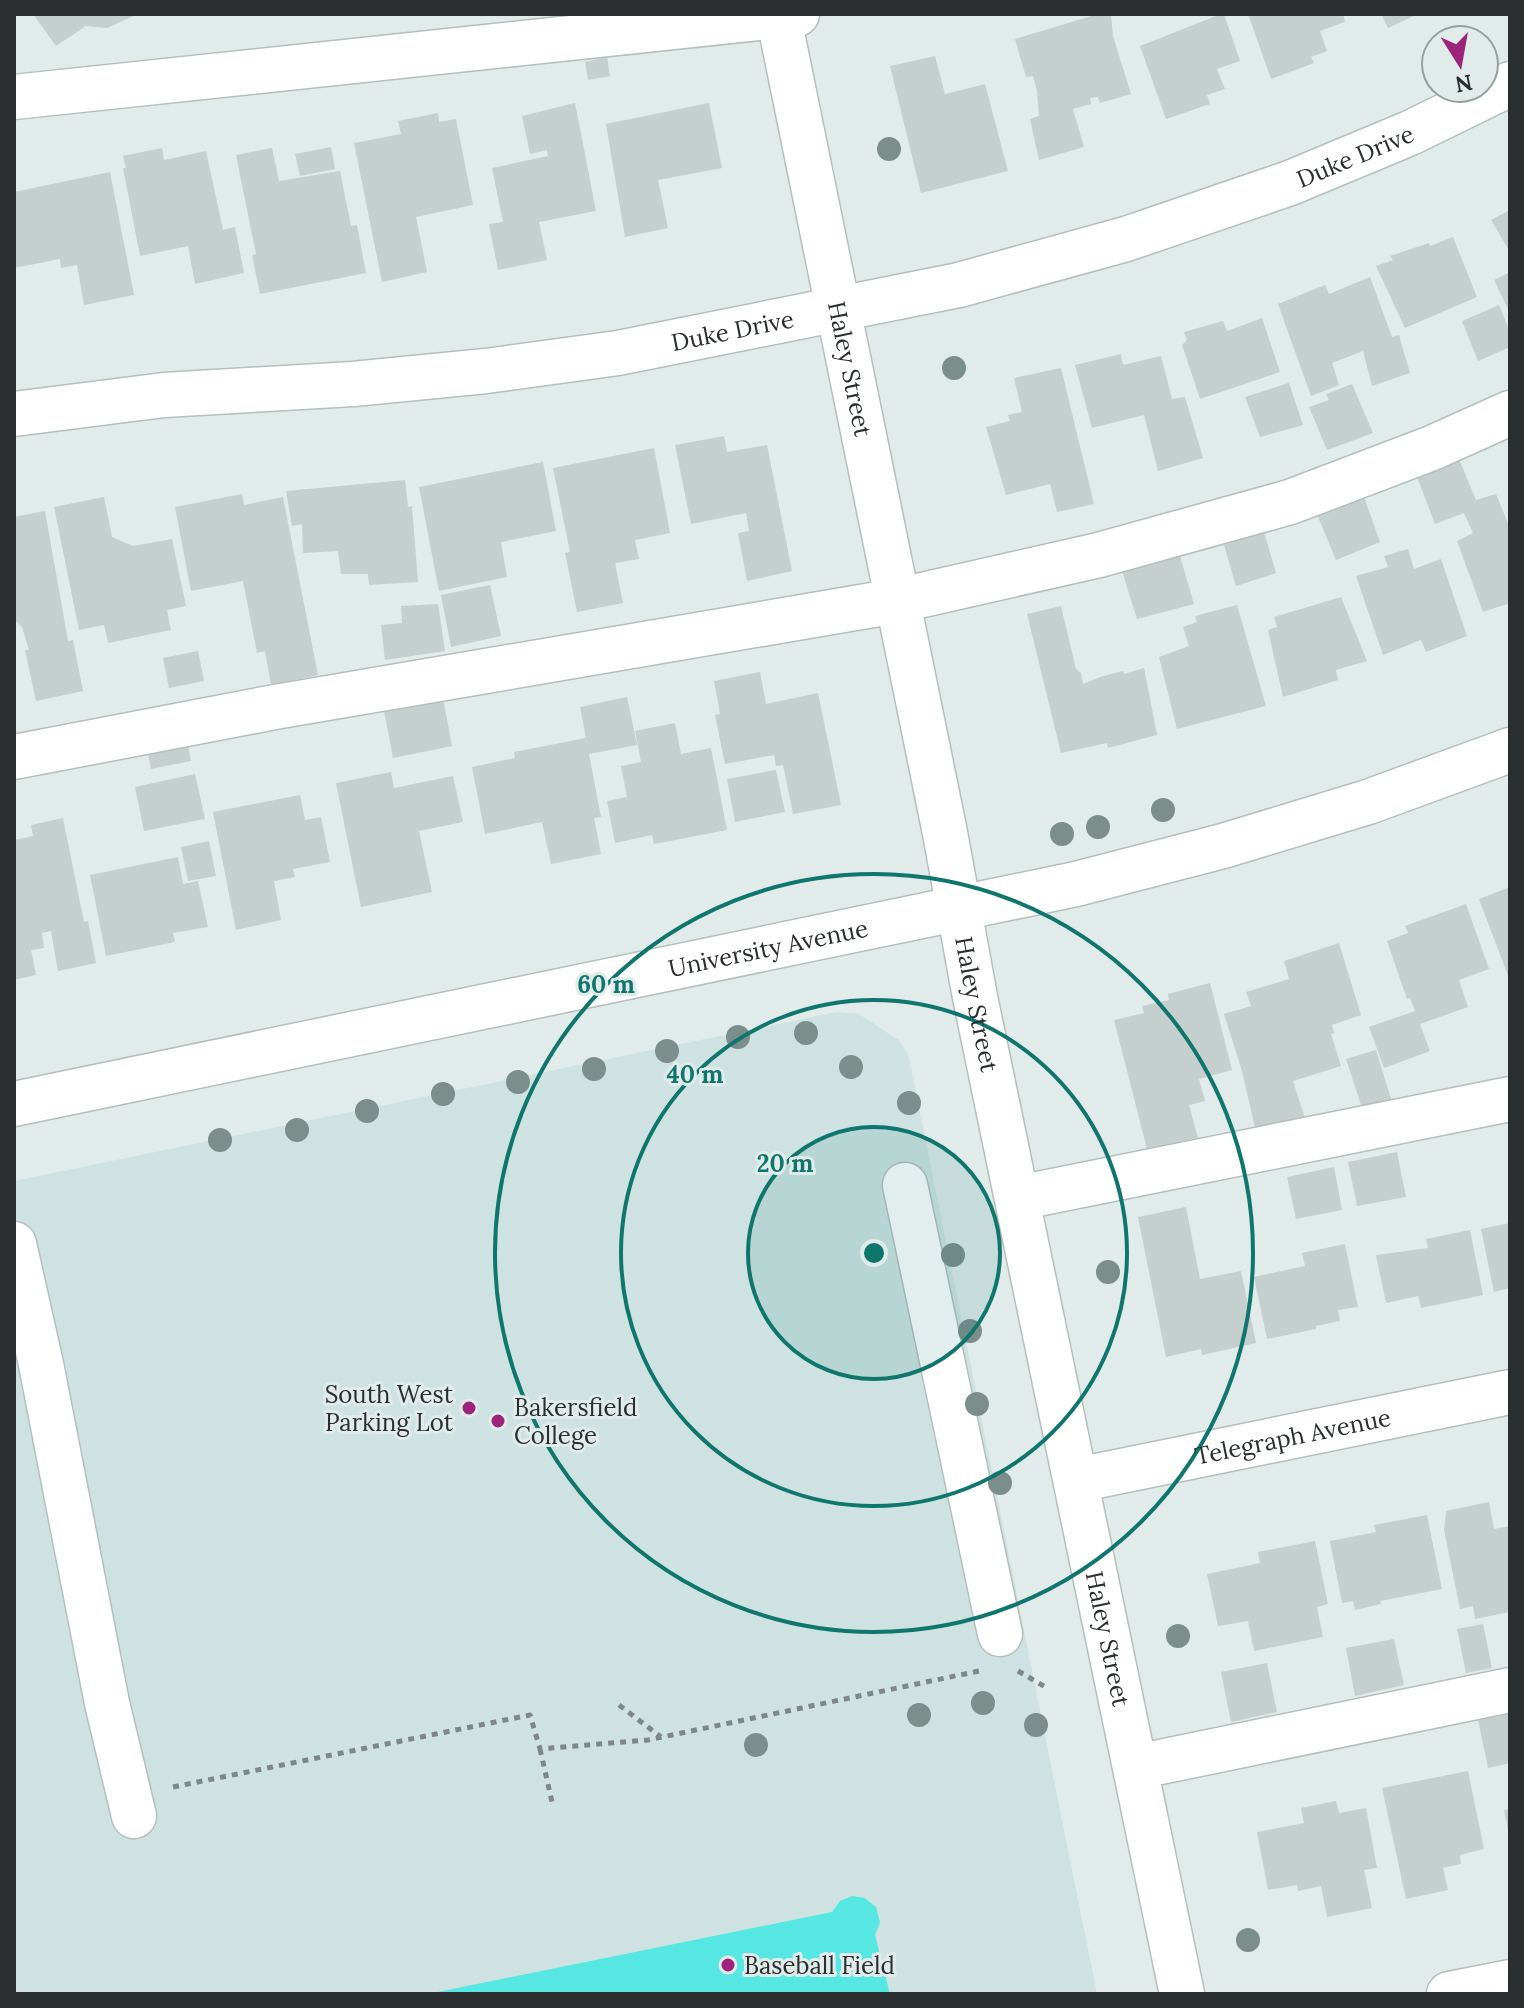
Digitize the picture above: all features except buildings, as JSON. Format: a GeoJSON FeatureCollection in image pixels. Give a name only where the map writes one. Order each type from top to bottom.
{"type":"FeatureCollection","features":[{"type":"Feature","properties":{"kind":"street"},"geometry":{"type":"LineString","coordinates":[[14,97],[480,31],[784,15]]}},
{"type":"Feature","properties":{"kind":"street","name":"Haley Street"},"geometry":{"type":"LineString","coordinates":[[784,15],[838,309],[945,833],[957,909],[1182,1994]]}},
{"type":"Feature","properties":{"kind":"street","name":"Duke Drive"},"geometry":{"type":"LineString","coordinates":[[14,414],[164,395],[353,384],[486,371],[618,353],[959,285],[1126,239],[1290,183],[1410,133],[1510,84]]}},
{"type":"Feature","properties":{"kind":"street"},"geometry":{"type":"LineString","coordinates":[[14,757],[290,705],[896,601],[1099,555],[1290,502],[1432,448],[1510,413]]}},
{"type":"Feature","properties":{"kind":"street","name":"University Avenue"},"geometry":{"type":"LineString","coordinates":[[14,1104],[1076,884],[1223,846],[1368,802],[1510,750]]}},
{"type":"Feature","properties":{"kind":"street"},"geometry":{"type":"LineString","coordinates":[[1018,1198],[1510,1099]]}},
{"type":"Feature","properties":{"kind":"street"},"geometry":{"type":"LineString","coordinates":[[905,1185],[1000,1656]]}},
{"type":"Feature","properties":{"kind":"street"},"geometry":{"type":"LineString","coordinates":[[14,1244],[41,1364],[107,1703],[132,1806]]}},
{"type":"Feature","properties":{"kind":"street","name":"Telegraph Avenue"},"geometry":{"type":"LineString","coordinates":[[1077,1480],[1510,1392]]}},
{"type":"Feature","properties":{"kind":"street"},"geometry":{"type":"LineString","coordinates":[[1136,1767],[1510,1690]]}},
{"type":"Feature","properties":{"kind":"street"},"geometry":{"type":"LineString","coordinates":[[1449,1994],[1510,1982]]}},
{"type":"Feature","properties":{"kind":"path"},"geometry":{"type":"LineString","coordinates":[[540,1749],[662,1738],[1000,1656],[1049,1689]]}},
{"type":"Feature","properties":{"kind":"path"},"geometry":{"type":"LineString","coordinates":[[619,1705],[662,1738]]}},
{"type":"Feature","properties":{"kind":"path"},"geometry":{"type":"LineString","coordinates":[[132,1806],[530,1715],[552,1802]]}},
{"type":"Feature","properties":{"kind":"shaded area","name":"Bakersfield College"},"geometry":{"type":"Polygon","coordinates":[[[837,1012],[859,1014],[900,1041],[909,1057],[1097,1994],[14,1994],[14,1181],[837,1012]]]}},
{"type":"Feature","properties":{"kind":"shaded area","name":"Baseball Field"},"geometry":{"type":"Polygon","coordinates":[[[852,1896],[865,1898],[876,1907],[880,1922],[875,1935],[890,1994],[428,1994],[832,1912],[840,1901],[852,1896]]]}},
{"type":"Feature","properties":{"kind":"place","name":"South West Parking Lot"},"geometry":{"type":"Point","coordinates":[469,1408]}},
{"type":"Feature","properties":{"kind":"place","name":"Bakersfield College"},"geometry":{"type":"Point","coordinates":[498,1421]}},
{"type":"Feature","properties":{"kind":"place","name":"Baseball Field"},"geometry":{"type":"Point","coordinates":[728,1965]}}]}
